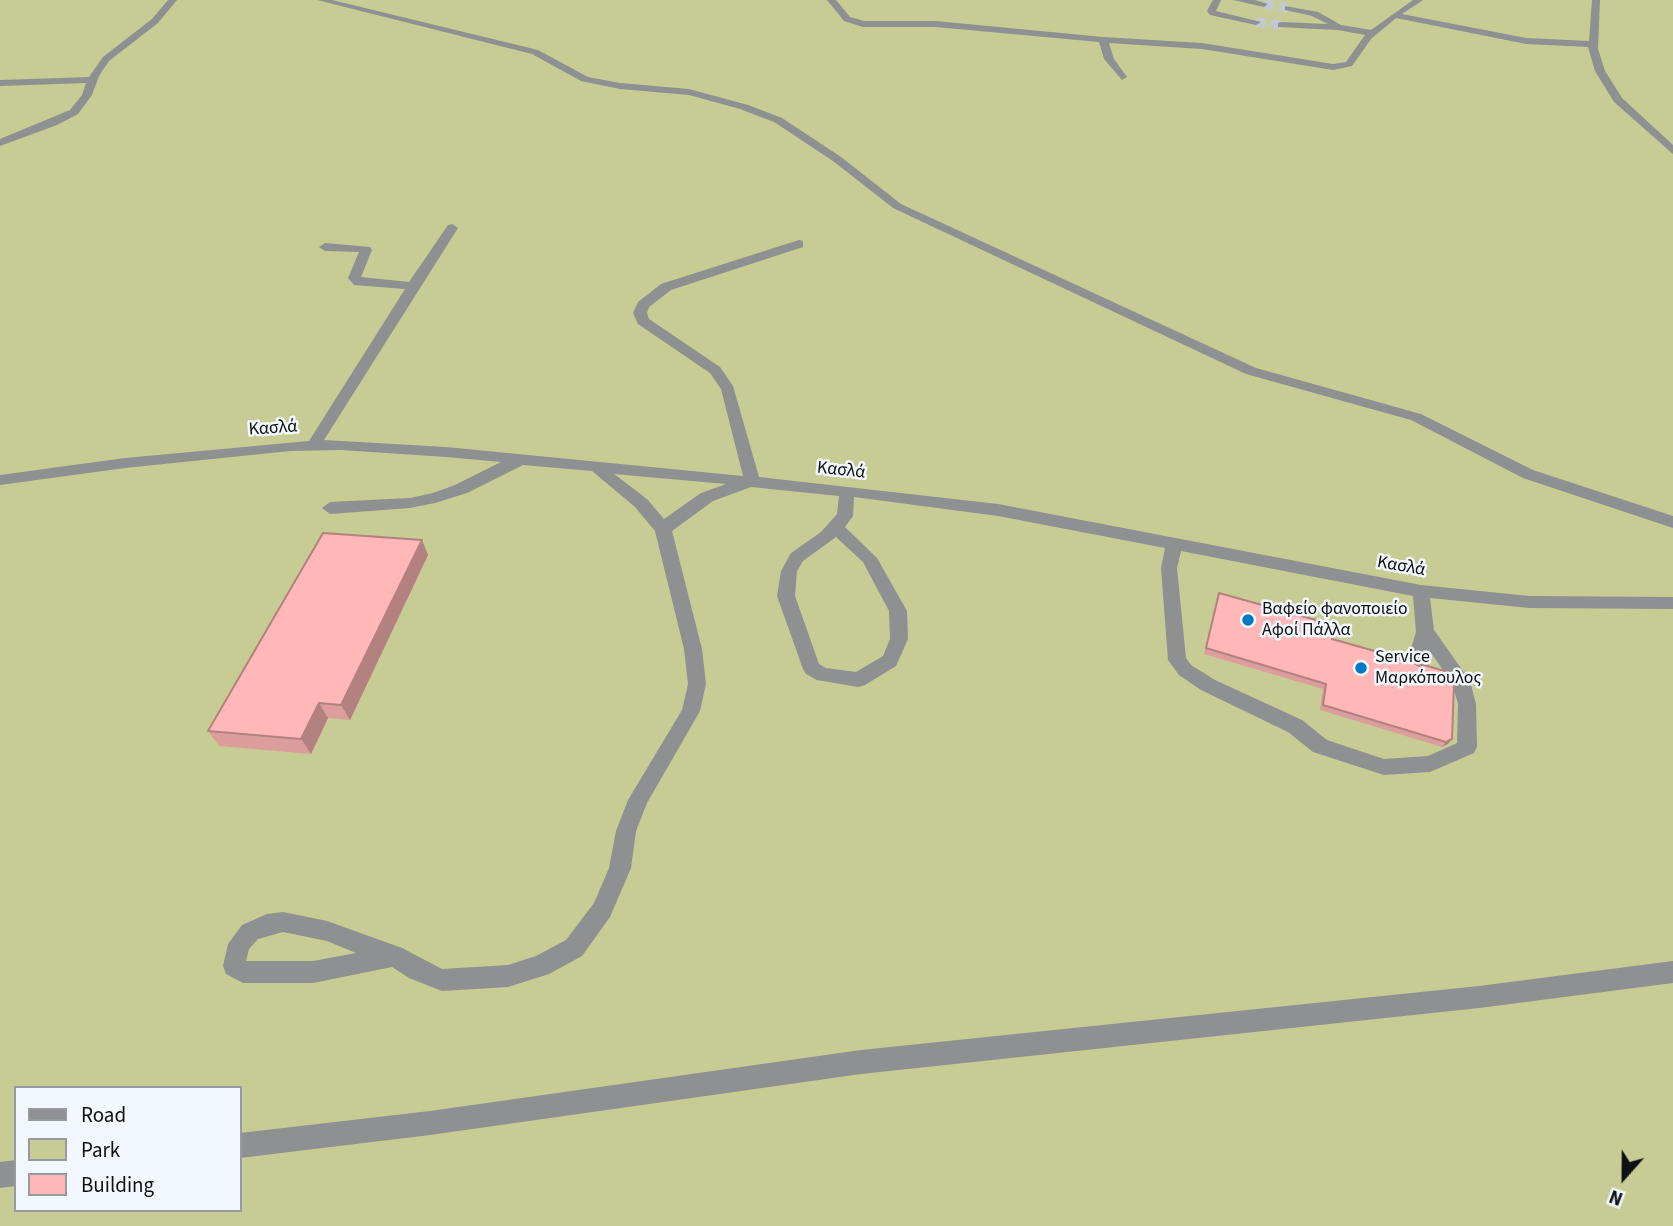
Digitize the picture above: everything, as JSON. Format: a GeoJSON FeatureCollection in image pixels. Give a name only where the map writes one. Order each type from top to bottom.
{"type":"FeatureCollection","features":[{"type":"Feature","properties":{"kind":"street"},"geometry":{"type":"LineString","coordinates":[[0,144],[74,112],[112,54],[155,21],[173,0]]}},
{"type":"Feature","properties":{"kind":"street"},"geometry":{"type":"LineString","coordinates":[[321,0],[535,52],[585,79],[620,86],[689,92],[744,107],[778,120],[837,159],[897,206],[1251,371],[1416,417],[1528,474],[1673,522]]}},
{"type":"Feature","properties":{"kind":"street"},"geometry":{"type":"LineString","coordinates":[[831,0],[847,19],[863,24],[936,24],[1229,49],[1333,67],[1349,64],[1372,33],[1419,0]]}},
{"type":"Feature","properties":{"kind":"street"},"geometry":{"type":"LineString","coordinates":[[1217,0],[1211,10],[1213,13],[1256,22]]}},
{"type":"Feature","properties":{"kind":"street"},"geometry":{"type":"LineString","coordinates":[[1237,0],[1264,4]]}},
{"type":"Feature","properties":{"kind":"street"},"geometry":{"type":"LineString","coordinates":[[1595,0],[1594,44],[1600,71],[1613,92],[1638,120],[1673,151]]}},
{"type":"Feature","properties":{"kind":"street"},"geometry":{"type":"LineString","coordinates":[[1287,8],[1328,19],[1341,28]]}},
{"type":"Feature","properties":{"kind":"street"},"geometry":{"type":"LineString","coordinates":[[1394,15],[1526,41],[1594,44]]}},
{"type":"Feature","properties":{"kind":"street"},"geometry":{"type":"LineString","coordinates":[[1281,25],[1341,28],[1372,33]]}},
{"type":"Feature","properties":{"kind":"street"},"geometry":{"type":"LineString","coordinates":[[1103,40],[1109,59],[1122,77]]}},
{"type":"Feature","properties":{"kind":"street"},"geometry":{"type":"LineString","coordinates":[[0,83],[93,80]]}},
{"type":"Feature","properties":{"kind":"street"},"geometry":{"type":"LineString","coordinates":[[314,445],[413,286],[453,228]]}},
{"type":"Feature","properties":{"kind":"street"},"geometry":{"type":"LineString","coordinates":[[663,529],[707,497],[752,481],[728,389],[715,370],[643,321],[640,313],[643,305],[666,287],[799,243]]}},
{"type":"Feature","properties":{"kind":"street"},"geometry":{"type":"LineString","coordinates":[[326,247],[366,250],[354,278],[359,282],[413,286]]}},
{"type":"Feature","properties":{"kind":"street","name":"Κασλά"},"geometry":{"type":"LineString","coordinates":[[0,480],[138,461],[314,445],[377,447],[752,481],[998,510],[1421,591],[1529,602],[1673,603]]}},
{"type":"Feature","properties":{"kind":"street"},"geometry":{"type":"LineString","coordinates":[[330,508],[410,503],[435,498],[461,489],[521,459]]}},
{"type":"Feature","properties":{"kind":"street"},"geometry":{"type":"LineString","coordinates":[[394,956],[313,972],[281,974],[243,972],[234,966],[239,944],[250,932],[267,924],[284,922],[327,931],[394,956],[417,970],[442,980],[508,976],[541,966],[574,948],[602,910],[620,868],[626,831],[638,800],[691,711],[696,684],[693,649],[663,529],[641,503],[595,466]]}},
{"type":"Feature","properties":{"kind":"street"},"geometry":{"type":"LineString","coordinates":[[835,527],[869,558],[898,611],[899,639],[890,661],[858,680],[812,670],[786,596],[789,571],[797,557],[845,516],[847,491]]}},
{"type":"Feature","properties":{"kind":"street"},"geometry":{"type":"LineString","coordinates":[[1175,542],[1169,568],[1177,660],[1185,670],[1208,685],[1295,726],[1320,746],[1384,767],[1430,764],[1467,747],[1467,704],[1461,681],[1425,632]]}},
{"type":"Feature","properties":{"kind":"street"},"geometry":{"type":"LineString","coordinates":[[1416,662],[1425,632],[1421,591]]}},
{"type":"Feature","properties":{"kind":"street"},"geometry":{"type":"LineString","coordinates":[[242,1146],[430,1123],[861,1062],[1479,997],[1673,972]]}},
{"type":"Feature","properties":{"kind":"green space"},"geometry":{"type":"Polygon","coordinates":[[[0,0],[1673,0],[1673,1226],[0,1226],[0,0]]]}},
{"type":"Feature","properties":{"kind":"building"},"geometry":{"type":"Polygon","coordinates":[[[323,533],[422,540],[341,705],[319,703],[301,739],[208,731],[323,533]]]}},
{"type":"Feature","properties":{"kind":"building"},"geometry":{"type":"Polygon","coordinates":[[[1219,593],[1334,625],[1332,639],[1410,661],[1419,666],[1448,672],[1454,683],[1452,739],[1446,742],[1323,705],[1326,684],[1206,648],[1219,593]]]}},
{"type":"Feature","properties":{"kind":"tunnel"},"geometry":{"type":"LineString","coordinates":[[1264,4],[1288,8]]}},
{"type":"Feature","properties":{"kind":"tunnel"},"geometry":{"type":"LineString","coordinates":[[1256,22],[1281,25]]}},
{"type":"Feature","properties":{"kind":"place","name":"Βαφείο φανοποιείο Αφοί Πάλλα"},"geometry":{"type":"Point","coordinates":[1248,620]}},
{"type":"Feature","properties":{"kind":"place","name":"Service Μαρκόπουλος"},"geometry":{"type":"Point","coordinates":[1361,668]}}]}
